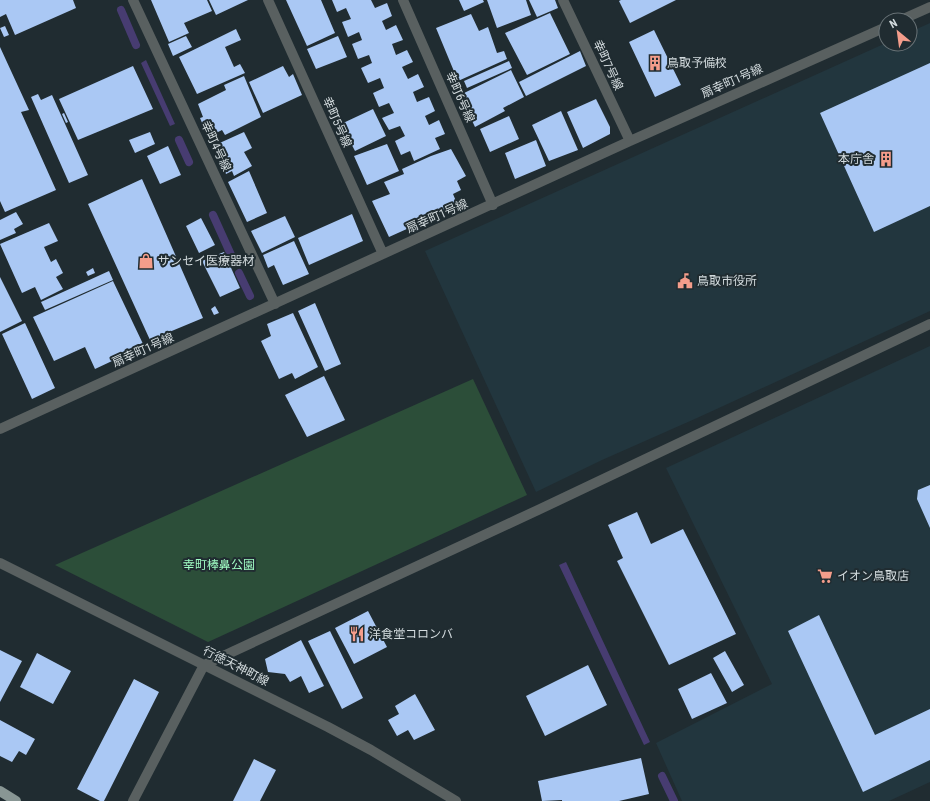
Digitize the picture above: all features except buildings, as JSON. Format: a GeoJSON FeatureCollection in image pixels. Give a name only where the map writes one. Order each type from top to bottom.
{"type":"FeatureCollection","features":[{"type":"Feature","properties":{"kind":"main road"},"geometry":{"type":"LineString","coordinates":[[0,791],[16,801]]}},
{"type":"Feature","properties":{"kind":"street","name":"幸町4号線"},"geometry":{"type":"LineString","coordinates":[[133,0],[275,304]]}},
{"type":"Feature","properties":{"kind":"street","name":"幸町5号線"},"geometry":{"type":"LineString","coordinates":[[268,0],[383,254]]}},
{"type":"Feature","properties":{"kind":"street","name":"幸町6号線"},"geometry":{"type":"LineString","coordinates":[[403,0],[493,205]]}},
{"type":"Feature","properties":{"kind":"street","name":"幸町7号線"},"geometry":{"type":"LineString","coordinates":[[563,0],[630,141]]}},
{"type":"Feature","properties":{"kind":"street"},"geometry":{"type":"LineString","coordinates":[[918,12],[930,7]]}},
{"type":"Feature","properties":{"kind":"street","name":"扇幸町1号線"},"geometry":{"type":"LineString","coordinates":[[0,429],[493,205],[630,141],[878,31]]}},
{"type":"Feature","properties":{"kind":"street"},"geometry":{"type":"LineString","coordinates":[[133,801],[204,665],[538,510],[930,324]]}},
{"type":"Feature","properties":{"kind":"street","name":"行徳天神町線"},"geometry":{"type":"LineString","coordinates":[[0,563],[371,750],[456,801]]}},
{"type":"Feature","properties":{"kind":"shaded area","name":"鳥取市役所"},"geometry":{"type":"Polygon","coordinates":[[[930,23],[930,311],[602,460],[536,492],[425,251],[878,47],[878,52],[918,52],[918,28],[930,23]]]}},
{"type":"Feature","properties":{"kind":"shaded area"},"geometry":{"type":"Polygon","coordinates":[[[146,60],[175,124],[170,126],[141,63],[146,60]]]}},
{"type":"Feature","properties":{"kind":"shaded area","name":"イオン鳥取店"},"geometry":{"type":"Polygon","coordinates":[[[930,346],[930,782],[889,801],[682,801],[656,743],[772,684],[666,468],[930,346]]]}},
{"type":"Feature","properties":{"kind":"shaded area"},"geometry":{"type":"Polygon","coordinates":[[[566,562],[650,742],[644,745],[559,565],[566,562]]]}},
{"type":"Feature","properties":{"kind":"green space","name":"幸町棒鼻公園"},"geometry":{"type":"Polygon","coordinates":[[[473,379],[527,495],[208,642],[55,565],[473,379]]]}},
{"type":"Feature","properties":{"kind":"waterway"},"geometry":{"type":"LineString","coordinates":[[121,10],[136,45]]}},
{"type":"Feature","properties":{"kind":"waterway"},"geometry":{"type":"LineString","coordinates":[[179,140],[189,162]]}},
{"type":"Feature","properties":{"kind":"waterway"},"geometry":{"type":"LineString","coordinates":[[213,215],[232,257]]}},
{"type":"Feature","properties":{"kind":"waterway"},"geometry":{"type":"LineString","coordinates":[[239,273],[250,296]]}},
{"type":"Feature","properties":{"kind":"waterway"},"geometry":{"type":"LineString","coordinates":[[662,776],[674,801]]}},
{"type":"Feature","properties":{"kind":"place","name":"鳥取予備校"},"geometry":{"type":"Point","coordinates":[655,63]}},
{"type":"Feature","properties":{"kind":"place","name":"本庁舎"},"geometry":{"type":"Point","coordinates":[886,159]}},
{"type":"Feature","properties":{"kind":"place","name":"サンセイ医療器材"},"geometry":{"type":"Point","coordinates":[146,261]}},
{"type":"Feature","properties":{"kind":"place","name":"鳥取市役所"},"geometry":{"type":"Point","coordinates":[685,281]}},
{"type":"Feature","properties":{"kind":"place","name":"イオン鳥取店"},"geometry":{"type":"Point","coordinates":[825,576]}},
{"type":"Feature","properties":{"kind":"place","name":"洋食堂コロンバ"},"geometry":{"type":"Point","coordinates":[357,634]}}]}
